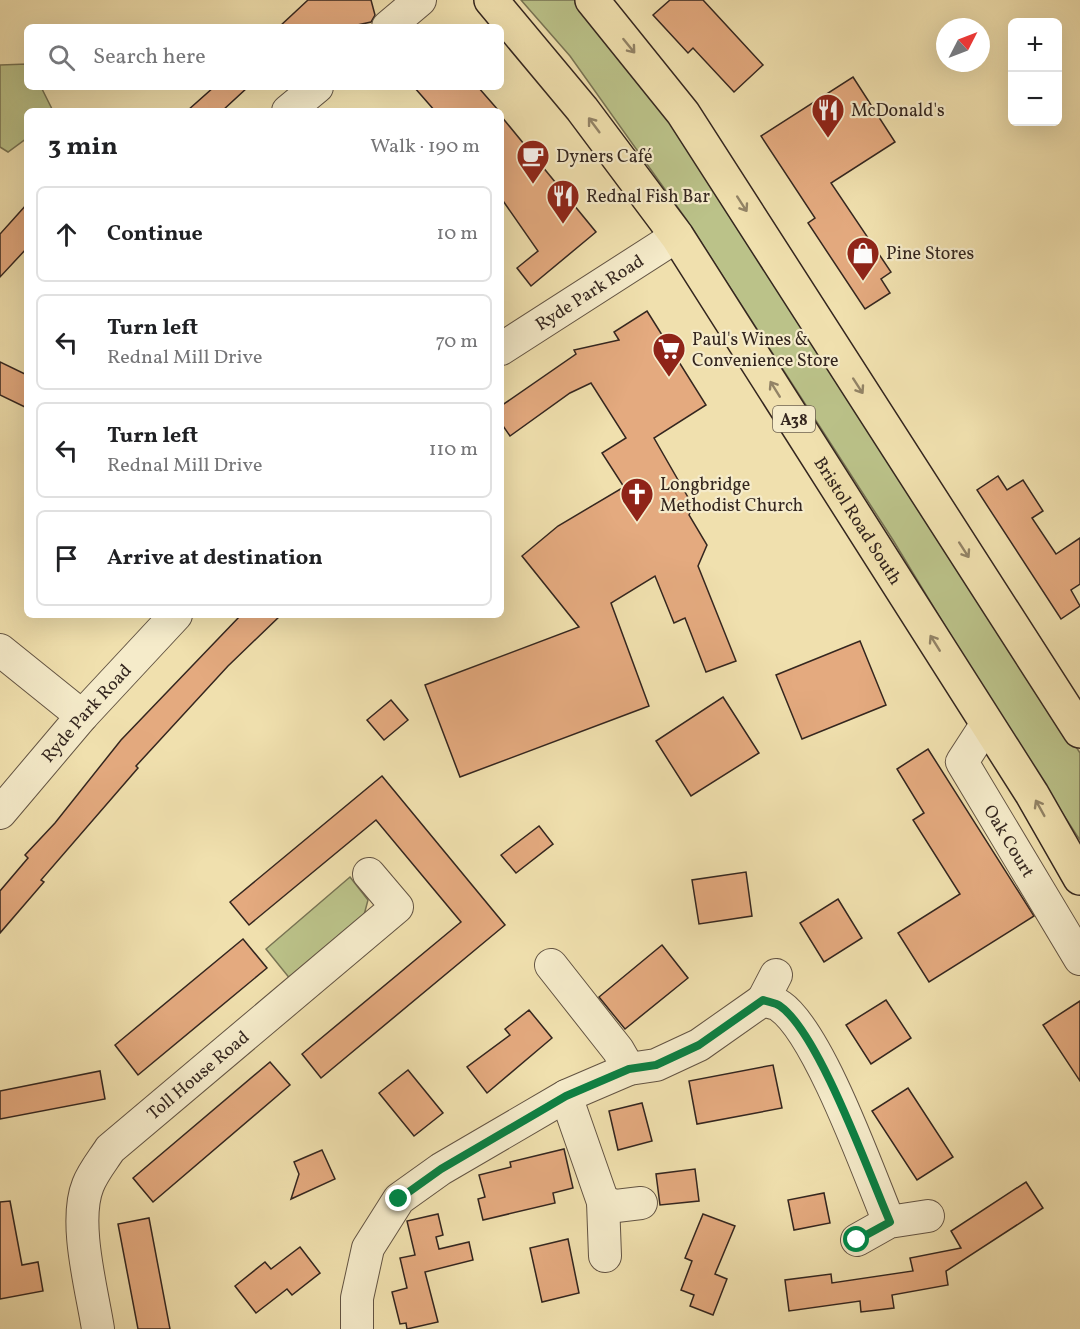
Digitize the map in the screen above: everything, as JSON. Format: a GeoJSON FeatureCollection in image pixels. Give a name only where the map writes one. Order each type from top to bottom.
{"type":"FeatureCollection","features":[{"type":"Feature","properties":{"kind":"highway","name":"Bristol Road South"},"geometry":{"type":"LineString","coordinates":[[491,0],[582,109],[677,236],[1032,794],[1076,867]]}},
{"type":"Feature","properties":{"kind":"highway"},"geometry":{"type":"LineString","coordinates":[[592,0],[683,112],[1080,731]]}},
{"type":"Feature","properties":{"kind":"street"},"geometry":{"type":"LineString","coordinates":[[392,24],[420,0]]}},
{"type":"Feature","properties":{"kind":"street"},"geometry":{"type":"LineString","coordinates":[[292,108],[312,90]]}},
{"type":"Feature","properties":{"kind":"street","name":"Ryde Park Road"},"geometry":{"type":"LineString","coordinates":[[504,347],[677,236]]}},
{"type":"Feature","properties":{"kind":"street","name":"Ryde Park Road"},"geometry":{"type":"LineString","coordinates":[[0,813],[82,716],[173,618]]}},
{"type":"Feature","properties":{"kind":"street"},"geometry":{"type":"LineString","coordinates":[[0,650],[82,716]]}},
{"type":"Feature","properties":{"kind":"street","name":"Oak Court"},"geometry":{"type":"LineString","coordinates":[[987,725],[962,762],[1080,959]]}},
{"type":"Feature","properties":{"kind":"street","name":"Toll House Road"},"geometry":{"type":"LineString","coordinates":[[98,1329],[84,1232],[83,1209],[88,1185],[110,1149],[397,907],[369,874]]}},
{"type":"Feature","properties":{"kind":"street"},"geometry":{"type":"LineString","coordinates":[[552,965],[618,1050],[629,1069]]}},
{"type":"Feature","properties":{"kind":"street"},"geometry":{"type":"LineString","coordinates":[[357,1329],[357,1298],[368,1248],[399,1199],[441,1169],[566,1096],[629,1069],[656,1065],[699,1045],[770,987],[780,1006],[820,1060],[890,1222]]}},
{"type":"Feature","properties":{"kind":"street"},"geometry":{"type":"LineString","coordinates":[[566,1096],[603,1202],[605,1256]]}},
{"type":"Feature","properties":{"kind":"street"},"geometry":{"type":"LineString","coordinates":[[603,1202],[616,1206],[640,1203]]}},
{"type":"Feature","properties":{"kind":"street"},"geometry":{"type":"LineString","coordinates":[[857,1240],[890,1222],[928,1216]]}},
{"type":"Feature","properties":{"kind":"green space"},"geometry":{"type":"Polygon","coordinates":[[[521,0],[580,0],[678,120],[1080,753],[1080,840],[1008,730],[893,540],[686,219],[570,56],[521,0]]]}},
{"type":"Feature","properties":{"kind":"green space"},"geometry":{"type":"Polygon","coordinates":[[[24,64],[24,90],[42,90],[52,108],[24,108],[24,140],[8,152],[0,147],[0,65],[24,64]]]}},
{"type":"Feature","properties":{"kind":"green space"},"geometry":{"type":"Polygon","coordinates":[[[350,877],[368,900],[364,915],[291,980],[266,949],[350,877]]]}},
{"type":"Feature","properties":{"kind":"building"},"geometry":{"type":"Polygon","coordinates":[[[308,0],[371,0],[375,15],[371,22],[362,24],[282,24],[308,0]]]}},
{"type":"Feature","properties":{"kind":"building"},"geometry":{"type":"Polygon","coordinates":[[[670,0],[703,0],[763,65],[734,92],[693,48],[688,53],[653,15],[670,0]]]}},
{"type":"Feature","properties":{"kind":"building","name":"McDonald's"},"geometry":{"type":"Polygon","coordinates":[[[853,77],[895,142],[831,183],[891,272],[881,279],[890,293],[865,309],[808,223],[815,218],[761,136],[853,77]]]}},
{"type":"Feature","properties":{"kind":"building"},"geometry":{"type":"Polygon","coordinates":[[[211,90],[245,90],[225,108],[190,108],[211,90]]]}},
{"type":"Feature","properties":{"kind":"building"},"geometry":{"type":"Polygon","coordinates":[[[417,90],[481,90],[496,108],[432,108],[417,90]]]}},
{"type":"Feature","properties":{"kind":"building"},"geometry":{"type":"Polygon","coordinates":[[[504,120],[596,232],[531,286],[517,268],[538,251],[504,202],[504,120]]]}},
{"type":"Feature","properties":{"kind":"building"},"geometry":{"type":"Polygon","coordinates":[[[24,207],[24,251],[0,277],[0,234],[24,207]]]}},
{"type":"Feature","properties":{"kind":"building"},"geometry":{"type":"Polygon","coordinates":[[[647,311],[706,405],[654,438],[693,506],[689,515],[707,545],[698,566],[736,661],[706,672],[685,618],[674,623],[655,576],[611,603],[649,706],[460,777],[425,685],[579,627],[522,556],[558,526],[624,487],[602,453],[626,438],[591,383],[570,393],[510,436],[504,427],[504,404],[576,354],[574,350],[619,340],[614,332],[647,311]]]}},
{"type":"Feature","properties":{"kind":"building"},"geometry":{"type":"Polygon","coordinates":[[[0,362],[24,374],[24,407],[0,395],[0,362]]]}},
{"type":"Feature","properties":{"kind":"building"},"geometry":{"type":"Polygon","coordinates":[[[998,476],[1007,490],[1023,480],[1043,511],[1032,518],[1056,554],[1080,538],[1080,584],[1071,590],[1080,606],[1061,619],[977,490],[998,476]]]}},
{"type":"Feature","properties":{"kind":"building"},"geometry":{"type":"Polygon","coordinates":[[[238,618],[278,618],[228,666],[136,766],[138,768],[41,880],[44,882],[0,933],[0,891],[28,858],[25,855],[55,823],[121,740],[238,618]]]}},
{"type":"Feature","properties":{"kind":"building"},"geometry":{"type":"Polygon","coordinates":[[[860,641],[886,705],[802,739],[776,675],[860,641]]]}},
{"type":"Feature","properties":{"kind":"building"},"geometry":{"type":"Polygon","coordinates":[[[723,697],[759,753],[691,796],[656,741],[723,697]]]}},
{"type":"Feature","properties":{"kind":"building"},"geometry":{"type":"Polygon","coordinates":[[[391,700],[408,720],[384,740],[367,720],[391,700]]]}},
{"type":"Feature","properties":{"kind":"building"},"geometry":{"type":"Polygon","coordinates":[[[928,749],[1034,916],[929,982],[898,933],[960,894],[913,820],[924,813],[897,769],[928,749]]]}},
{"type":"Feature","properties":{"kind":"building"},"geometry":{"type":"Polygon","coordinates":[[[382,776],[505,925],[321,1078],[302,1054],[461,922],[376,820],[249,925],[230,902],[382,776]]]}},
{"type":"Feature","properties":{"kind":"building"},"geometry":{"type":"Polygon","coordinates":[[[539,826],[553,844],[516,873],[501,855],[539,826]]]}},
{"type":"Feature","properties":{"kind":"building"},"geometry":{"type":"Polygon","coordinates":[[[746,872],[752,916],[699,924],[692,880],[746,872]]]}},
{"type":"Feature","properties":{"kind":"building"},"geometry":{"type":"Polygon","coordinates":[[[838,899],[862,938],[824,962],[800,923],[838,899]]]}},
{"type":"Feature","properties":{"kind":"building"},"geometry":{"type":"Polygon","coordinates":[[[243,939],[267,968],[138,1075],[115,1045],[243,939]]]}},
{"type":"Feature","properties":{"kind":"building"},"geometry":{"type":"Polygon","coordinates":[[[662,945],[688,978],[625,1029],[599,997],[662,945]]]}},
{"type":"Feature","properties":{"kind":"building"},"geometry":{"type":"Polygon","coordinates":[[[886,1000],[911,1038],[871,1064],[846,1025],[886,1000]]]}},
{"type":"Feature","properties":{"kind":"building"},"geometry":{"type":"Polygon","coordinates":[[[1080,1001],[1080,1081],[1043,1025],[1080,1001]]]}},
{"type":"Feature","properties":{"kind":"building"},"geometry":{"type":"Polygon","coordinates":[[[529,1010],[552,1038],[487,1093],[467,1067],[510,1035],[505,1029],[529,1010]]]}},
{"type":"Feature","properties":{"kind":"building"},"geometry":{"type":"Polygon","coordinates":[[[270,1062],[290,1085],[153,1202],[133,1178],[270,1062]]]}},
{"type":"Feature","properties":{"kind":"building"},"geometry":{"type":"Polygon","coordinates":[[[773,1065],[782,1108],[697,1124],[689,1081],[773,1065]]]}},
{"type":"Feature","properties":{"kind":"building"},"geometry":{"type":"Polygon","coordinates":[[[408,1070],[443,1113],[414,1136],[379,1093],[408,1070]]]}},
{"type":"Feature","properties":{"kind":"building"},"geometry":{"type":"Polygon","coordinates":[[[100,1071],[105,1099],[0,1119],[0,1091],[100,1071]]]}},
{"type":"Feature","properties":{"kind":"building"},"geometry":{"type":"Polygon","coordinates":[[[908,1088],[953,1157],[917,1180],[872,1111],[908,1088]]]}},
{"type":"Feature","properties":{"kind":"building"},"geometry":{"type":"Polygon","coordinates":[[[642,1103],[652,1141],[618,1150],[609,1111],[642,1103]]]}},
{"type":"Feature","properties":{"kind":"building"},"geometry":{"type":"Polygon","coordinates":[[[564,1149],[573,1188],[553,1193],[555,1203],[483,1220],[478,1199],[485,1197],[479,1175],[511,1167],[510,1162],[564,1149]]]}},
{"type":"Feature","properties":{"kind":"building"},"geometry":{"type":"Polygon","coordinates":[[[322,1150],[335,1179],[291,1199],[299,1174],[294,1162],[322,1150]]]}},
{"type":"Feature","properties":{"kind":"building"},"geometry":{"type":"Polygon","coordinates":[[[695,1169],[699,1201],[660,1205],[656,1174],[695,1169]]]}},
{"type":"Feature","properties":{"kind":"building"},"geometry":{"type":"Polygon","coordinates":[[[1026,1182],[1043,1208],[946,1271],[948,1285],[892,1295],[894,1308],[861,1312],[860,1301],[789,1311],[785,1280],[831,1274],[832,1283],[913,1271],[910,1258],[961,1248],[951,1231],[1026,1182]]]}},
{"type":"Feature","properties":{"kind":"building"},"geometry":{"type":"Polygon","coordinates":[[[824,1193],[830,1223],[794,1230],[788,1200],[824,1193]]]}},
{"type":"Feature","properties":{"kind":"building"},"geometry":{"type":"Polygon","coordinates":[[[10,1201],[22,1265],[38,1262],[43,1291],[0,1299],[0,1202],[10,1201]]]}},
{"type":"Feature","properties":{"kind":"building"},"geometry":{"type":"Polygon","coordinates":[[[438,1214],[443,1235],[436,1237],[439,1249],[469,1242],[473,1260],[425,1272],[438,1322],[407,1329],[406,1323],[400,1324],[392,1292],[407,1288],[400,1258],[415,1255],[407,1221],[438,1214]]]}},
{"type":"Feature","properties":{"kind":"building"},"geometry":{"type":"Polygon","coordinates":[[[703,1214],[735,1226],[715,1274],[727,1279],[713,1315],[690,1306],[694,1295],[681,1290],[692,1261],[685,1258],[703,1214]]]}},
{"type":"Feature","properties":{"kind":"building"},"geometry":{"type":"Polygon","coordinates":[[[149,1218],[170,1329],[138,1329],[118,1224],[149,1218]]]}},
{"type":"Feature","properties":{"kind":"building"},"geometry":{"type":"Polygon","coordinates":[[[568,1239],[579,1293],[542,1302],[530,1248],[568,1239]]]}},
{"type":"Feature","properties":{"kind":"building"},"geometry":{"type":"Polygon","coordinates":[[[300,1247],[320,1273],[292,1295],[287,1289],[256,1313],[235,1286],[265,1262],[271,1269],[300,1247]]]}},
{"type":"Feature","properties":{"kind":"place","name":"McDonald's"},"geometry":{"type":"Point","coordinates":[828,139]}},
{"type":"Feature","properties":{"kind":"place","name":"Dyners Café"},"geometry":{"type":"Point","coordinates":[533,185]}},
{"type":"Feature","properties":{"kind":"place","name":"Rednal Fish Bar"},"geometry":{"type":"Point","coordinates":[563,225]}},
{"type":"Feature","properties":{"kind":"place","name":"Pine Stores"},"geometry":{"type":"Point","coordinates":[863,282]}},
{"type":"Feature","properties":{"kind":"place","name":"Paul's Wines & Convenience Store"},"geometry":{"type":"Point","coordinates":[669,378]}},
{"type":"Feature","properties":{"kind":"place","name":"Longbridge Methodist Church"},"geometry":{"type":"Point","coordinates":[637,523]}},
{"type":"Feature","properties":{"kind":"route"},"geometry":{"type":"LineString","coordinates":[[399,1199],[441,1169],[566,1096],[629,1069],[656,1065],[699,1045],[742,1012],[763,1000],[780,1006],[820,1060],[890,1222],[857,1240]]}}]}
